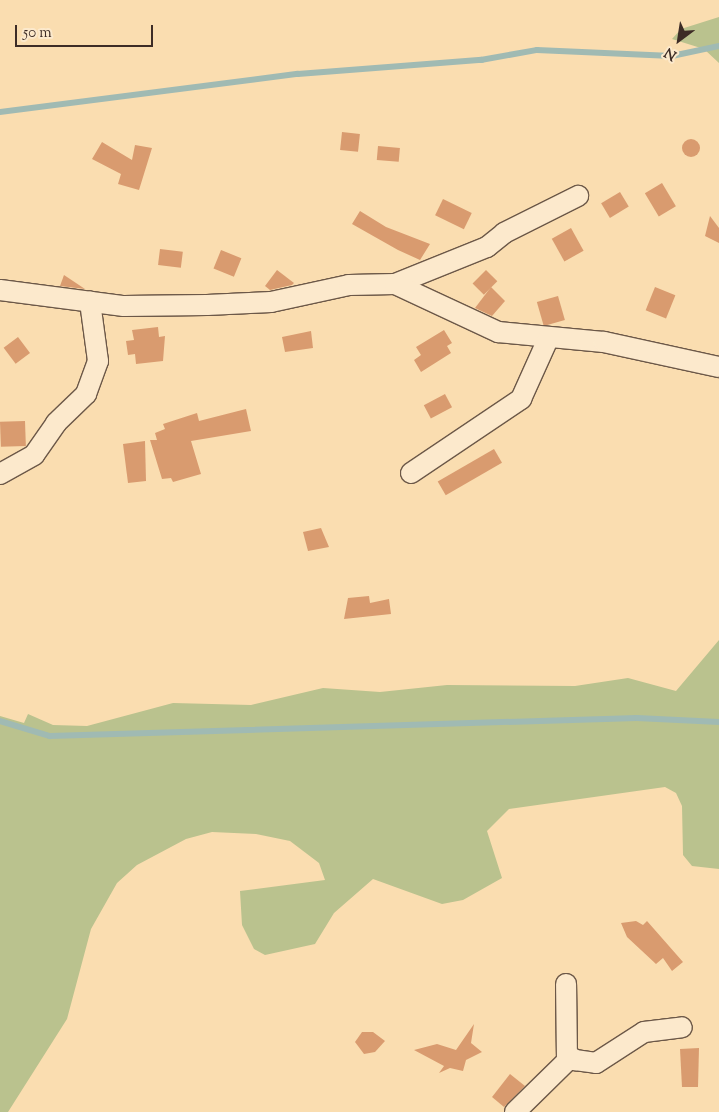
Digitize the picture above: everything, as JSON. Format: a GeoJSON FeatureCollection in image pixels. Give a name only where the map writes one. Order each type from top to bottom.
{"type":"FeatureCollection","features":[{"type":"Feature","properties":{"kind":"street"},"geometry":{"type":"LineString","coordinates":[[0,290],[90,302],[271,302],[349,285],[395,284],[487,247],[504,233],[578,196]]}},
{"type":"Feature","properties":{"kind":"street"},"geometry":{"type":"LineString","coordinates":[[395,284],[498,332],[548,340],[612,343],[719,367]]}},
{"type":"Feature","properties":{"kind":"street"},"geometry":{"type":"LineString","coordinates":[[0,474],[34,455],[56,423],[86,394],[98,361],[90,302]]}},
{"type":"Feature","properties":{"kind":"street"},"geometry":{"type":"LineString","coordinates":[[410,473],[521,399],[548,340]]}},
{"type":"Feature","properties":{"kind":"street"},"geometry":{"type":"LineString","coordinates":[[515,1112],[564,1068],[568,1055],[566,984]]}},
{"type":"Feature","properties":{"kind":"street"},"geometry":{"type":"LineString","coordinates":[[568,1055],[575,1060],[596,1063],[644,1032],[682,1027]]}},
{"type":"Feature","properties":{"kind":"green space"},"geometry":{"type":"Polygon","coordinates":[[[719,17],[719,63],[704,49],[672,39],[681,29],[719,17]]]}},
{"type":"Feature","properties":{"kind":"green space"},"geometry":{"type":"Polygon","coordinates":[[[719,640],[719,869],[692,866],[683,855],[682,806],[676,793],[665,787],[509,809],[487,831],[502,878],[463,900],[442,904],[373,879],[334,913],[315,944],[265,955],[254,949],[242,925],[240,891],[325,880],[319,863],[290,841],[256,834],[212,832],[186,839],[137,865],[117,883],[91,929],[67,1019],[8,1112],[0,1112],[0,716],[24,723],[28,714],[53,725],[87,726],[173,703],[251,705],[323,688],[380,692],[447,685],[575,686],[628,678],[676,691],[719,640]]]}},
{"type":"Feature","properties":{"kind":"building"},"geometry":{"type":"Polygon","coordinates":[[[342,132],[360,134],[358,152],[340,150],[342,132]]]}},
{"type":"Feature","properties":{"kind":"building"},"geometry":{"type":"Polygon","coordinates":[[[691,139],[697,142],[700,148],[697,154],[691,157],[685,154],[682,148],[685,142],[691,139]]]}},
{"type":"Feature","properties":{"kind":"building"},"geometry":{"type":"Polygon","coordinates":[[[102,142],[132,160],[135,145],[152,148],[139,190],[118,184],[121,174],[92,159],[102,142]]]}},
{"type":"Feature","properties":{"kind":"building"},"geometry":{"type":"Polygon","coordinates":[[[378,146],[400,148],[399,162],[377,160],[378,146]]]}},
{"type":"Feature","properties":{"kind":"building"},"geometry":{"type":"Polygon","coordinates":[[[662,183],[676,206],[659,216],[645,193],[662,183]]]}},
{"type":"Feature","properties":{"kind":"building"},"geometry":{"type":"Polygon","coordinates":[[[620,192],[629,207],[610,218],[601,203],[620,192]]]}},
{"type":"Feature","properties":{"kind":"building"},"geometry":{"type":"Polygon","coordinates":[[[443,199],[472,213],[464,229],[435,215],[443,199]]]}},
{"type":"Feature","properties":{"kind":"building"},"geometry":{"type":"Polygon","coordinates":[[[360,211],[386,227],[430,244],[420,260],[352,224],[360,211]]]}},
{"type":"Feature","properties":{"kind":"building"},"geometry":{"type":"Polygon","coordinates":[[[710,216],[719,228],[719,243],[705,236],[710,216]]]}},
{"type":"Feature","properties":{"kind":"building"},"geometry":{"type":"Polygon","coordinates":[[[571,228],[584,251],[564,261],[552,239],[571,228]]]}},
{"type":"Feature","properties":{"kind":"building"},"geometry":{"type":"Polygon","coordinates":[[[160,249],[183,252],[181,268],[158,265],[160,249]]]}},
{"type":"Feature","properties":{"kind":"building"},"geometry":{"type":"Polygon","coordinates":[[[221,250],[241,258],[234,277],[214,269],[221,250]]]}},
{"type":"Feature","properties":{"kind":"building"},"geometry":{"type":"Polygon","coordinates":[[[277,270],[294,283],[270,290],[265,286],[277,270]]]}},
{"type":"Feature","properties":{"kind":"building"},"geometry":{"type":"Polygon","coordinates":[[[486,270],[497,281],[484,295],[473,283],[486,270]]]}},
{"type":"Feature","properties":{"kind":"building"},"geometry":{"type":"Polygon","coordinates":[[[64,275],[85,289],[60,286],[64,275]]]}},
{"type":"Feature","properties":{"kind":"building"},"geometry":{"type":"Polygon","coordinates":[[[491,287],[505,301],[492,316],[475,308],[491,287]]]}},
{"type":"Feature","properties":{"kind":"building"},"geometry":{"type":"Polygon","coordinates":[[[655,287],[675,295],[666,318],[646,310],[655,287]]]}},
{"type":"Feature","properties":{"kind":"building"},"geometry":{"type":"Polygon","coordinates":[[[558,296],[565,320],[544,326],[537,302],[558,296]]]}},
{"type":"Feature","properties":{"kind":"building"},"geometry":{"type":"Polygon","coordinates":[[[158,327],[159,337],[165,336],[163,361],[136,364],[135,354],[128,355],[126,341],[134,340],[132,330],[158,327]]]}},
{"type":"Feature","properties":{"kind":"building"},"geometry":{"type":"Polygon","coordinates":[[[444,330],[452,343],[447,346],[451,353],[421,372],[414,360],[421,355],[416,347],[444,330]]]}},
{"type":"Feature","properties":{"kind":"building"},"geometry":{"type":"Polygon","coordinates":[[[311,331],[313,348],[285,352],[282,337],[311,331]]]}},
{"type":"Feature","properties":{"kind":"building"},"geometry":{"type":"Polygon","coordinates":[[[18,337],[30,353],[16,364],[4,348],[18,337]]]}},
{"type":"Feature","properties":{"kind":"building"},"geometry":{"type":"Polygon","coordinates":[[[445,394],[452,407],[431,419],[424,405],[445,394]]]}},
{"type":"Feature","properties":{"kind":"building"},"geometry":{"type":"Polygon","coordinates":[[[246,409],[251,431],[191,441],[201,474],[173,482],[171,478],[162,479],[150,440],[157,440],[155,433],[165,429],[163,424],[197,413],[199,421],[246,409]]]}},
{"type":"Feature","properties":{"kind":"building"},"geometry":{"type":"Polygon","coordinates":[[[25,421],[26,446],[1,447],[0,422],[25,421]]]}},
{"type":"Feature","properties":{"kind":"building"},"geometry":{"type":"Polygon","coordinates":[[[145,441],[146,481],[128,483],[123,444],[145,441]]]}},
{"type":"Feature","properties":{"kind":"building"},"geometry":{"type":"Polygon","coordinates":[[[494,449],[502,463],[446,495],[438,481],[494,449]]]}},
{"type":"Feature","properties":{"kind":"building"},"geometry":{"type":"Polygon","coordinates":[[[321,528],[329,547],[308,551],[303,532],[321,528]]]}},
{"type":"Feature","properties":{"kind":"building"},"geometry":{"type":"Polygon","coordinates":[[[369,596],[370,603],[389,599],[391,614],[344,619],[348,598],[369,596]]]}},
{"type":"Feature","properties":{"kind":"building"},"geometry":{"type":"Polygon","coordinates":[[[636,921],[643,925],[647,921],[683,962],[672,971],[663,958],[656,964],[627,937],[621,923],[636,921]]]}},
{"type":"Feature","properties":{"kind":"building"},"geometry":{"type":"Polygon","coordinates":[[[474,1024],[471,1043],[482,1052],[466,1060],[463,1071],[450,1068],[439,1073],[444,1066],[414,1050],[437,1044],[456,1050],[474,1024]]]}},
{"type":"Feature","properties":{"kind":"building"},"geometry":{"type":"Polygon","coordinates":[[[362,1032],[373,1032],[385,1041],[375,1052],[364,1054],[355,1042],[362,1032]]]}},
{"type":"Feature","properties":{"kind":"building"},"geometry":{"type":"Polygon","coordinates":[[[699,1048],[698,1087],[682,1087],[680,1049],[699,1048]]]}},
{"type":"Feature","properties":{"kind":"building"},"geometry":{"type":"Polygon","coordinates":[[[510,1074],[525,1086],[504,1107],[492,1097],[510,1074]]]}},
{"type":"Feature","properties":{"kind":"waterway"},"geometry":{"type":"LineString","coordinates":[[0,112],[298,74],[481,60],[537,50],[672,56],[719,46]]}},
{"type":"Feature","properties":{"kind":"waterway"},"geometry":{"type":"LineString","coordinates":[[0,721],[50,736],[637,718],[719,722]]}}]}
